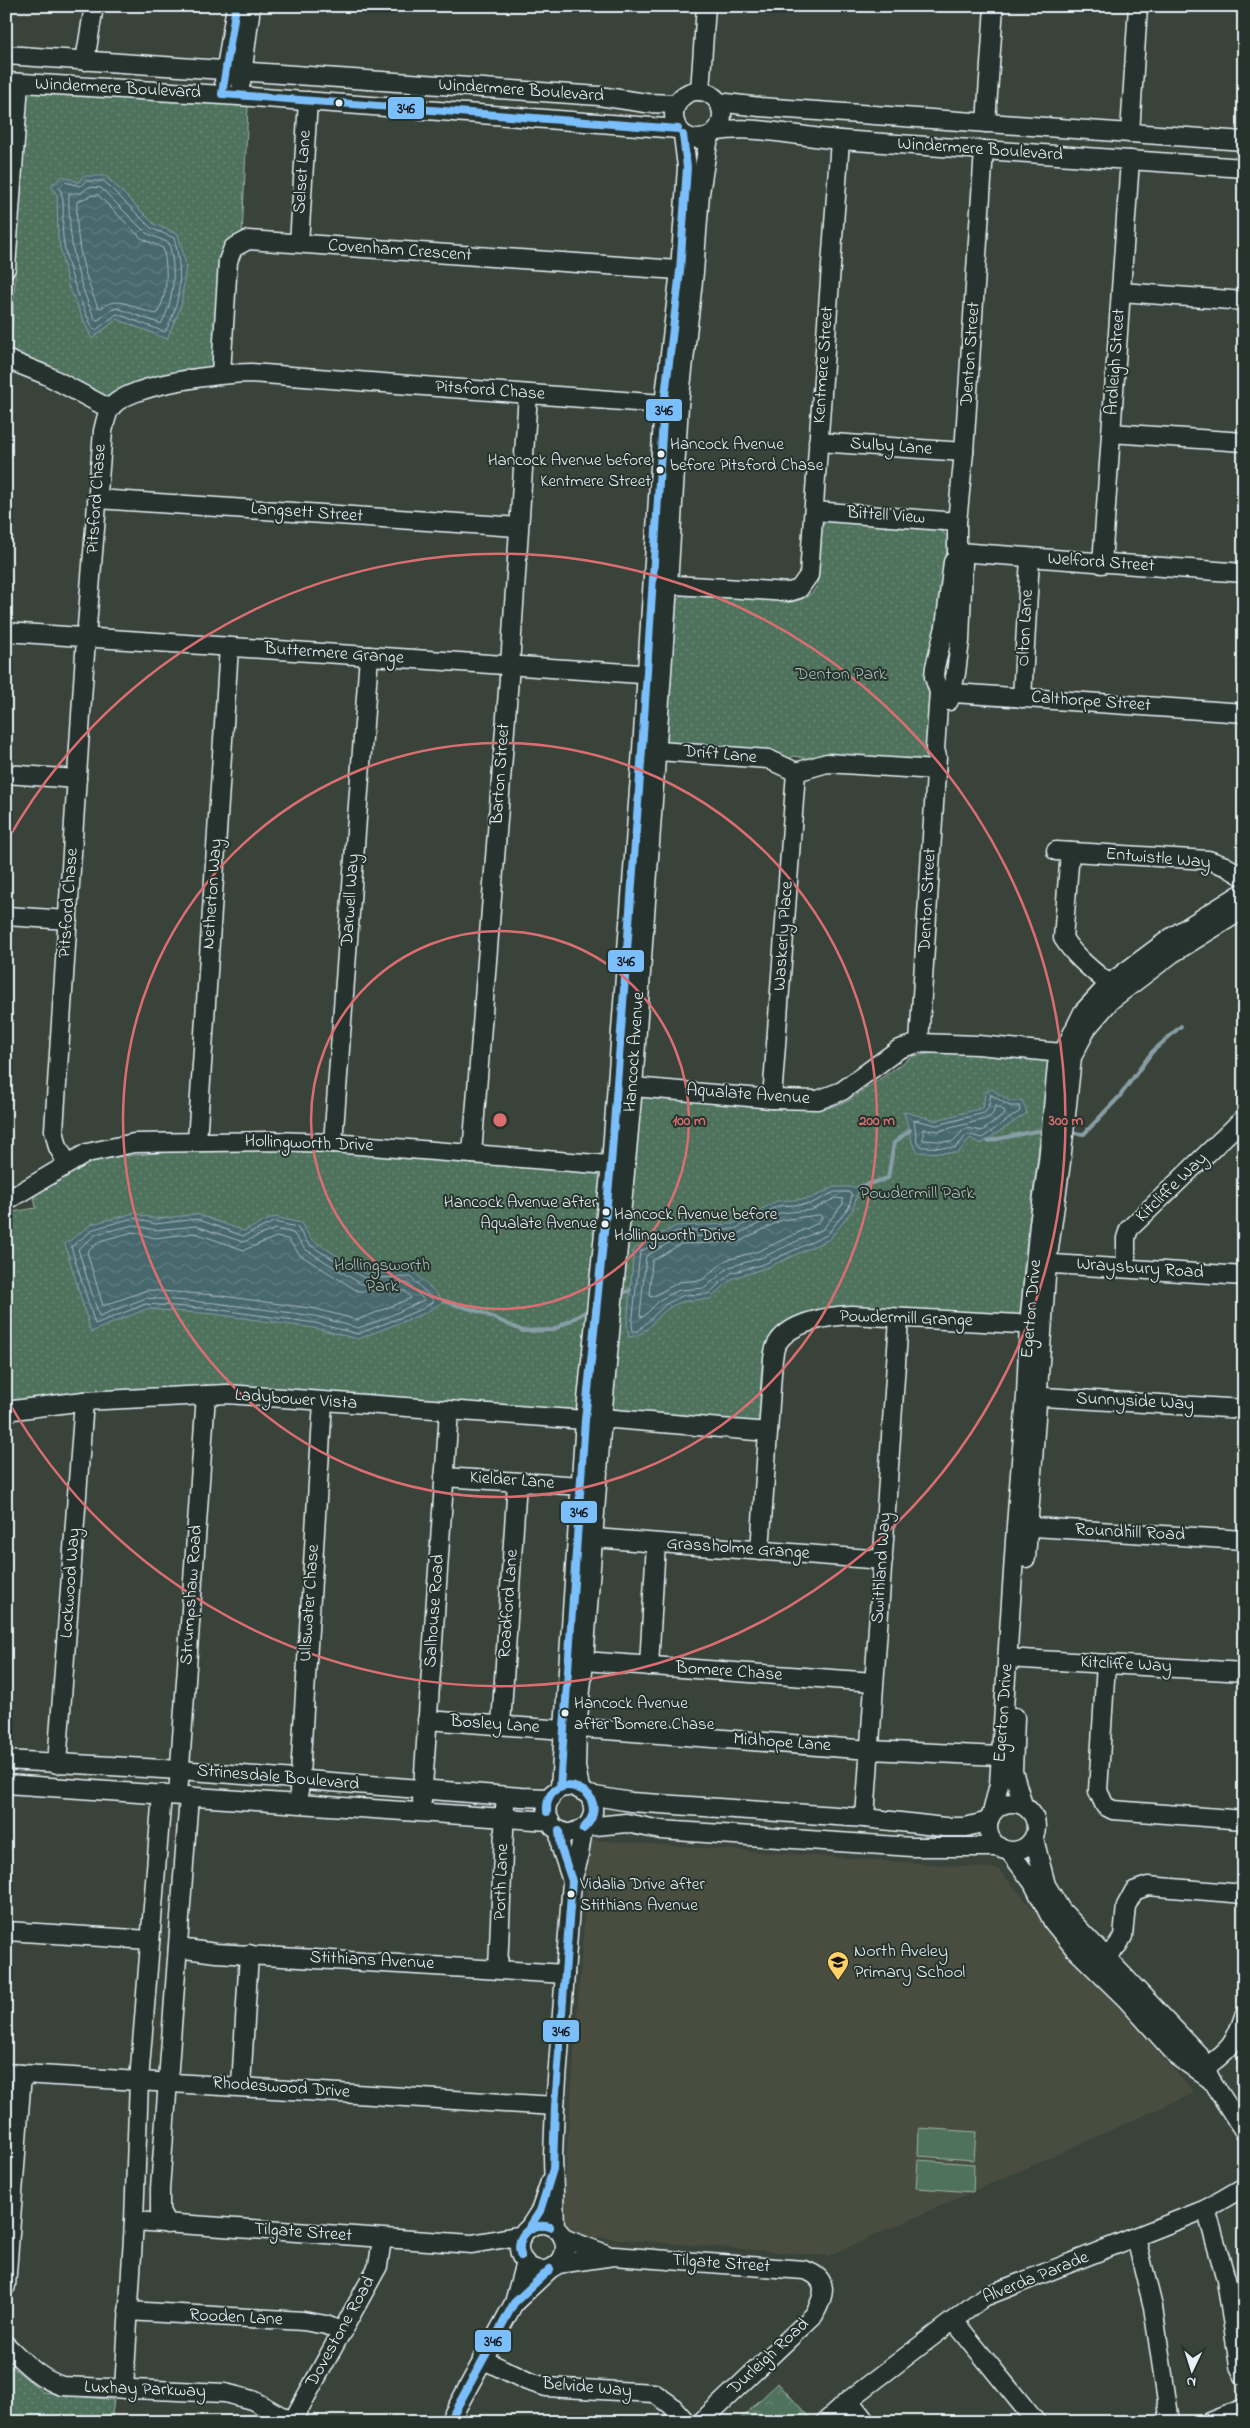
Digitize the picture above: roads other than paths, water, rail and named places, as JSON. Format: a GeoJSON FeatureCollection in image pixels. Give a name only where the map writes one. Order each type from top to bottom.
{"type":"FeatureCollection","features":[{"type":"Feature","properties":{"kind":"street"},"geometry":{"type":"LineString","coordinates":[[85,61],[94,6]]}},
{"type":"Feature","properties":{"kind":"street"},"geometry":{"type":"LineString","coordinates":[[231,95],[234,71],[236,6]]}},
{"type":"Feature","properties":{"kind":"street"},"geometry":{"type":"LineString","coordinates":[[234,71],[251,6]]}},
{"type":"Feature","properties":{"kind":"street"},"geometry":{"type":"LineString","coordinates":[[700,91],[706,6]]}},
{"type":"Feature","properties":{"kind":"street"},"geometry":{"type":"LineString","coordinates":[[986,123],[994,6]]}},
{"type":"Feature","properties":{"kind":"street"},"geometry":{"type":"LineString","coordinates":[[1130,133],[1138,6]]}},
{"type":"Feature","properties":{"kind":"street","name":"Windermere Boulevard"},"geometry":{"type":"LineString","coordinates":[[6,56],[599,96],[646,103],[676,104]]}},
{"type":"Feature","properties":{"kind":"street"},"geometry":{"type":"LineString","coordinates":[[6,268],[13,83]]}},
{"type":"Feature","properties":{"kind":"street","name":"Windermere Boulevard"},"geometry":{"type":"LineString","coordinates":[[13,83],[231,95],[681,132]]}},
{"type":"Feature","properties":{"kind":"street"},"geometry":{"type":"LineString","coordinates":[[700,91],[707,93],[718,102],[722,116],[713,134],[697,139],[681,132],[674,112],[676,104],[686,94],[700,91]]}},
{"type":"Feature","properties":{"kind":"street","name":"Selset Lane"},"geometry":{"type":"LineString","coordinates":[[299,243],[308,101]]}},
{"type":"Feature","properties":{"kind":"street","name":"Windermere Boulevard"},"geometry":{"type":"LineString","coordinates":[[718,102],[760,107],[1244,141]]}},
{"type":"Feature","properties":{"kind":"street","name":"Windermere Boulevard"},"geometry":{"type":"LineString","coordinates":[[713,134],[756,128],[802,137],[1244,168]]}},
{"type":"Feature","properties":{"kind":"street","name":"Hancock Avenue"},"geometry":{"type":"LineString","coordinates":[[681,132],[687,168],[687,271]]}},
{"type":"Feature","properties":{"kind":"street","name":"Hancock Avenue"},"geometry":{"type":"LineString","coordinates":[[555,1793],[584,1661],[594,1538],[594,1419],[625,1086],[661,584],[671,405],[687,271],[700,193],[713,134]]}},
{"type":"Feature","properties":{"kind":"street","name":"Kentmere Street"},"geometry":{"type":"LineString","coordinates":[[661,584],[789,592],[799,589],[809,575],[840,140]]}},
{"type":"Feature","properties":{"kind":"street","name":"Denton Street"},"geometry":{"type":"LineString","coordinates":[[919,1043],[937,763],[935,749],[945,692],[934,677],[945,627],[953,562],[958,555],[957,522],[964,452],[984,150]]}},
{"type":"Feature","properties":{"kind":"street","name":"Ardleigh Street"},"geometry":{"type":"LineString","coordinates":[[1102,564],[1130,160]]}},
{"type":"Feature","properties":{"kind":"street","name":"Covenham Crescent"},"geometry":{"type":"LineString","coordinates":[[222,373],[228,261],[232,248],[248,240],[687,271]]}},
{"type":"Feature","properties":{"kind":"street"},"geometry":{"type":"LineString","coordinates":[[1121,292],[1244,301]]}},
{"type":"Feature","properties":{"kind":"street"},"geometry":{"type":"LineString","coordinates":[[6,360],[46,374],[110,408]]}},
{"type":"Feature","properties":{"kind":"street","name":"Pitsford Chase"},"geometry":{"type":"LineString","coordinates":[[67,1163],[58,1147],[54,1130],[86,638],[102,431],[110,408],[121,399],[152,387],[222,373],[251,373],[671,405]]}},
{"type":"Feature","properties":{"kind":"street","name":"Barton Street"},"geometry":{"type":"LineString","coordinates":[[472,1154],[510,665],[528,394]]}},
{"type":"Feature","properties":{"kind":"street"},"geometry":{"type":"LineString","coordinates":[[1111,433],[1244,442]]}},
{"type":"Feature","properties":{"kind":"street","name":"Sulby Lane"},"geometry":{"type":"LineString","coordinates":[[818,442],[964,452]]}},
{"type":"Feature","properties":{"kind":"street","name":"Langsett Street"},"geometry":{"type":"LineString","coordinates":[[97,499],[518,526]]}},
{"type":"Feature","properties":{"kind":"street","name":"Bittell View"},"geometry":{"type":"LineString","coordinates":[[814,511],[957,522]]}},
{"type":"Feature","properties":{"kind":"street","name":"Welford Street"},"geometry":{"type":"LineString","coordinates":[[958,555],[1030,558],[1244,574]]}},
{"type":"Feature","properties":{"kind":"street","name":"Olton Lane"},"geometry":{"type":"LineString","coordinates":[[1022,698],[1030,558]]}},
{"type":"Feature","properties":{"kind":"street","name":"Buttermere Grange"},"geometry":{"type":"LineString","coordinates":[[6,632],[654,675]]}},
{"type":"Feature","properties":{"kind":"street","name":"Netherton Way"},"geometry":{"type":"LineString","coordinates":[[196,1142],[229,647]]}},
{"type":"Feature","properties":{"kind":"street","name":"Darwell Way"},"geometry":{"type":"LineString","coordinates":[[333,1143],[369,656]]}},
{"type":"Feature","properties":{"kind":"street","name":"Calthorpe Street"},"geometry":{"type":"LineString","coordinates":[[945,692],[1244,713]]}},
{"type":"Feature","properties":{"kind":"street","name":"Drift Lane"},"geometry":{"type":"LineString","coordinates":[[649,750],[768,760],[796,772]]}},
{"type":"Feature","properties":{"kind":"street"},"geometry":{"type":"LineString","coordinates":[[796,772],[828,763],[937,763]]}},
{"type":"Feature","properties":{"kind":"street","name":"Waskerly Place"},"geometry":{"type":"LineString","coordinates":[[772,1099],[796,772]]}},
{"type":"Feature","properties":{"kind":"street"},"geometry":{"type":"LineString","coordinates":[[6,774],[77,779]]}},
{"type":"Feature","properties":{"kind":"street","name":"Entwistle Way"},"geometry":{"type":"LineString","coordinates":[[1109,984],[1070,949],[1063,938],[1063,851],[1208,860],[1225,866],[1244,877]]}},
{"type":"Feature","properties":{"kind":"street","name":"Egerton Drive"},"geometry":{"type":"LineString","coordinates":[[1100,1963],[1075,1949],[1053,1922],[1033,1883],[1004,1849],[990,1836],[990,1817],[1000,1784],[1000,1756],[1013,1659],[1033,1396],[1035,1325],[1042,1263],[1039,1224],[1055,1161],[1059,1107],[1067,1055],[1083,1012],[1109,984],[1172,937],[1244,892]]}},
{"type":"Feature","properties":{"kind":"street","name":"Egerton Drive"},"geometry":{"type":"LineString","coordinates":[[1067,1055],[1111,1000],[1173,953],[1244,909]]}},
{"type":"Feature","properties":{"kind":"street"},"geometry":{"type":"LineString","coordinates":[[6,916],[68,920]]}},
{"type":"Feature","properties":{"kind":"street","name":"Aqualate Avenue"},"geometry":{"type":"LineString","coordinates":[[625,1086],[772,1099],[809,1100],[832,1096],[842,1091],[899,1049],[919,1043],[978,1045],[1067,1055]]}},
{"type":"Feature","properties":{"kind":"street","name":"Kitcliffe Way"},"geometry":{"type":"LineString","coordinates":[[1126,1268],[1126,1238],[1129,1229],[1240,1129]]}},
{"type":"Feature","properties":{"kind":"street","name":"Hollingworth Drive"},"geometry":{"type":"LineString","coordinates":[[6,1201],[67,1163],[87,1153],[134,1143],[271,1141],[333,1143],[618,1166]]}},
{"type":"Feature","properties":{"kind":"street","name":"Wraysbury Road"},"geometry":{"type":"LineString","coordinates":[[1042,1263],[1244,1276]]}},
{"type":"Feature","properties":{"kind":"street","name":"Powdermill Grange"},"geometry":{"type":"LineString","coordinates":[[760,1551],[773,1359],[776,1344],[784,1335],[827,1316],[876,1316],[899,1319],[1035,1325]]}},
{"type":"Feature","properties":{"kind":"street","name":"Swithland Way"},"geometry":{"type":"LineString","coordinates":[[865,1818],[899,1319]]}},
{"type":"Feature","properties":{"kind":"street","name":"Ladybower Vista"},"geometry":{"type":"LineString","coordinates":[[6,1410],[84,1401],[206,1395],[594,1419],[768,1432]]}},
{"type":"Feature","properties":{"kind":"street","name":"Strumpshaw Road"},"geometry":{"type":"LineString","coordinates":[[176,1795],[180,1770],[206,1395]]}},
{"type":"Feature","properties":{"kind":"street","name":"Sunnyside Way"},"geometry":{"type":"LineString","coordinates":[[1033,1396],[1244,1408]]}},
{"type":"Feature","properties":{"kind":"street","name":"Lockwood Way"},"geometry":{"type":"LineString","coordinates":[[57,1764],[84,1401]]}},
{"type":"Feature","properties":{"kind":"street","name":"Ullswater Chase"},"geometry":{"type":"LineString","coordinates":[[298,1804],[323,1402]]}},
{"type":"Feature","properties":{"kind":"street","name":"Salhouse Road"},"geometry":{"type":"LineString","coordinates":[[421,1812],[448,1411]]}},
{"type":"Feature","properties":{"kind":"street","name":"Hancock Avenue"},"geometry":{"type":"LineString","coordinates":[[584,1791],[576,1767],[568,1728],[581,1486],[594,1419]]}},
{"type":"Feature","properties":{"kind":"street","name":"Kielder Lane"},"geometry":{"type":"LineString","coordinates":[[444,1477],[581,1486]]}},
{"type":"Feature","properties":{"kind":"street","name":"Roadford Lane"},"geometry":{"type":"LineString","coordinates":[[501,1725],[517,1482]]}},
{"type":"Feature","properties":{"kind":"street","name":"Roundhill Road"},"geometry":{"type":"LineString","coordinates":[[1022,1527],[1244,1540]]}},
{"type":"Feature","properties":{"kind":"street","name":"Grassholme Grange"},"geometry":{"type":"LineString","coordinates":[[594,1538],[882,1560]]}},
{"type":"Feature","properties":{"kind":"street"},"geometry":{"type":"LineString","coordinates":[[649,1666],[656,1543]]}},
{"type":"Feature","properties":{"kind":"street","name":"Egerton Drive"},"geometry":{"type":"LineString","coordinates":[[1013,1659],[1013,1771],[1023,1805],[1029,1810],[1037,1823],[1034,1839],[1046,1885],[1061,1910],[1100,1963],[1199,2055],[1205,2074],[1244,2131]]}},
{"type":"Feature","properties":{"kind":"street","name":"Kitcliffe Way"},"geometry":{"type":"LineString","coordinates":[[1013,1659],[1244,1672]]}},
{"type":"Feature","properties":{"kind":"street","name":"Bomere Chase"},"geometry":{"type":"LineString","coordinates":[[584,1661],[874,1682]]}},
{"type":"Feature","properties":{"kind":"street"},"geometry":{"type":"LineString","coordinates":[[1106,1664],[1098,1791],[1105,1806],[1114,1810],[1244,1820]]}},
{"type":"Feature","properties":{"kind":"street","name":"Bosley Lane"},"geometry":{"type":"LineString","coordinates":[[427,1720],[568,1728]]}},
{"type":"Feature","properties":{"kind":"street","name":"Midhope Lane"},"geometry":{"type":"LineString","coordinates":[[568,1728],[870,1750],[1000,1756]]}},
{"type":"Feature","properties":{"kind":"street","name":"Strinesdale Boulevard"},"geometry":{"type":"LineString","coordinates":[[6,1760],[180,1770],[506,1796],[555,1793]]}},
{"type":"Feature","properties":{"kind":"street","name":"Strinesdale Boulevard"},"geometry":{"type":"LineString","coordinates":[[6,1784],[505,1817],[554,1826]]}},
{"type":"Feature","properties":{"kind":"street"},"geometry":{"type":"LineString","coordinates":[[572,1881],[554,1826],[546,1813],[555,1793],[567,1786],[632,1802],[865,1818],[944,1827],[966,1827],[990,1817],[1006,1804],[1023,1805]]}},
{"type":"Feature","properties":{"kind":"street"},"geometry":{"type":"LineString","coordinates":[[449,2422],[514,2303],[554,2266],[565,2252],[559,2233],[553,2169],[555,2106],[572,1881],[585,1828],[594,1812],[593,1803],[584,1791]]}},
{"type":"Feature","properties":{"kind":"street"},"geometry":{"type":"LineString","coordinates":[[124,2389],[134,2221],[139,2081],[150,1940],[176,1795]]}},
{"type":"Feature","properties":{"kind":"street"},"geometry":{"type":"LineString","coordinates":[[167,2224],[160,2211],[160,2189],[178,1948],[176,1795]]}},
{"type":"Feature","properties":{"kind":"street","name":"Porth Lane"},"geometry":{"type":"LineString","coordinates":[[498,1968],[506,1796]]}},
{"type":"Feature","properties":{"kind":"street"},"geometry":{"type":"LineString","coordinates":[[554,1826],[571,1834],[585,1828],[626,1823],[661,1830],[912,1847],[1020,1850],[1028,1846],[1034,1839]]}},
{"type":"Feature","properties":{"kind":"street"},"geometry":{"type":"LineString","coordinates":[[1100,1963],[1118,1945],[1123,1936],[1126,1906],[1134,1891],[1148,1886],[1244,1894]]}},
{"type":"Feature","properties":{"kind":"street"},"geometry":{"type":"LineString","coordinates":[[6,1931],[150,1940]]}},
{"type":"Feature","properties":{"kind":"street","name":"Stithians Avenue"},"geometry":{"type":"LineString","coordinates":[[178,1948],[565,1974]]}},
{"type":"Feature","properties":{"kind":"street"},"geometry":{"type":"LineString","coordinates":[[241,2086],[249,1954]]}},
{"type":"Feature","properties":{"kind":"street"},"geometry":{"type":"LineString","coordinates":[[1205,2074],[1228,2052],[1238,2036],[1244,2016]]}},
{"type":"Feature","properties":{"kind":"street"},"geometry":{"type":"LineString","coordinates":[[6,2286],[14,2073]]}},
{"type":"Feature","properties":{"kind":"street","name":"Rhodeswood Drive"},"geometry":{"type":"LineString","coordinates":[[14,2073],[555,2106]]}},
{"type":"Feature","properties":{"kind":"street"},"geometry":{"type":"LineString","coordinates":[[514,2303],[523,2259],[519,2245],[540,2210],[553,2169]]}},
{"type":"Feature","properties":{"kind":"street","name":"Alverda Parade"},"geometry":{"type":"LineString","coordinates":[[825,2422],[849,2400],[984,2297],[1206,2209],[1244,2186]]}},
{"type":"Feature","properties":{"kind":"street"},"geometry":{"type":"LineString","coordinates":[[1206,2209],[1226,2279],[1239,2366],[1244,2376]]}},
{"type":"Feature","properties":{"kind":"street","name":"Tilgate Street"},"geometry":{"type":"LineString","coordinates":[[134,2221],[472,2244],[523,2259]]}},
{"type":"Feature","properties":{"kind":"street"},"geometry":{"type":"LineString","coordinates":[[526,2232],[542,2224],[559,2233]]}},
{"type":"Feature","properties":{"kind":"street","name":"Tilgate Street"},"geometry":{"type":"LineString","coordinates":[[472,2244],[526,2232]]}},
{"type":"Feature","properties":{"kind":"street","name":"Tilgate Street"},"geometry":{"type":"LineString","coordinates":[[559,2233],[614,2256]]}},
{"type":"Feature","properties":{"kind":"street"},"geometry":{"type":"LineString","coordinates":[[1136,2238],[1153,2307],[1170,2422]]}},
{"type":"Feature","properties":{"kind":"street","name":"Dovestone Road"},"geometry":{"type":"LineString","coordinates":[[292,2422],[378,2266],[382,2239]]}},
{"type":"Feature","properties":{"kind":"street","name":"Tilgate Street"},"geometry":{"type":"LineString","coordinates":[[554,2266],[614,2256],[804,2270],[814,2273],[823,2284]]}},
{"type":"Feature","properties":{"kind":"street"},"geometry":{"type":"LineString","coordinates":[[523,2259],[536,2269],[554,2266]]}},
{"type":"Feature","properties":{"kind":"street","name":"Durleigh Road"},"geometry":{"type":"LineString","coordinates":[[701,2422],[814,2315],[823,2299],[823,2284]]}},
{"type":"Feature","properties":{"kind":"street","name":"Rooden Lane"},"geometry":{"type":"LineString","coordinates":[[128,2311],[303,2321],[326,2325],[343,2332]]}},
{"type":"Feature","properties":{"kind":"street"},"geometry":{"type":"LineString","coordinates":[[954,2321],[1036,2422]]}},
{"type":"Feature","properties":{"kind":"street","name":"Luxhay Parkway"},"geometry":{"type":"LineString","coordinates":[[6,2345],[36,2374],[48,2382],[62,2386],[225,2393],[252,2400],[292,2422]]}},
{"type":"Feature","properties":{"kind":"street","name":"Belvide Way"},"geometry":{"type":"LineString","coordinates":[[482,2359],[527,2381],[546,2387],[654,2394],[671,2405],[686,2422]]}},
{"type":"Feature","properties":{"kind":"street"},"geometry":{"type":"LineString","coordinates":[[849,2400],[866,2422]]}},
{"type":"Feature","properties":{"kind":"street"},"geometry":{"type":"LineString","coordinates":[[1209,2422],[1244,2408]]}},
{"type":"Feature","properties":{"kind":"water"},"geometry":{"type":"Polygon","coordinates":[[[63,176],[78,182],[83,176],[106,176],[154,224],[178,234],[186,265],[181,306],[167,339],[117,319],[92,339],[68,285],[58,237],[57,195],[51,186],[63,176]]]}},
{"type":"Feature","properties":{"kind":"water"},"geometry":{"type":"Polygon","coordinates":[[[992,1089],[1011,1102],[1022,1100],[1027,1113],[981,1144],[970,1138],[958,1153],[918,1152],[913,1145],[904,1112],[936,1120],[983,1108],[985,1092],[992,1089]]]}},
{"type":"Feature","properties":{"kind":"water"},"geometry":{"type":"Polygon","coordinates":[[[834,1187],[859,1187],[853,1209],[830,1239],[766,1268],[733,1278],[710,1299],[689,1300],[674,1305],[646,1330],[636,1336],[629,1337],[627,1325],[634,1249],[676,1226],[733,1224],[777,1201],[809,1199],[834,1187]]]}},
{"type":"Feature","properties":{"kind":"water"},"geometry":{"type":"Polygon","coordinates":[[[134,1213],[156,1219],[197,1214],[244,1231],[274,1217],[301,1223],[311,1239],[366,1274],[413,1271],[444,1301],[425,1313],[358,1339],[314,1328],[214,1314],[146,1309],[91,1332],[65,1244],[92,1224],[134,1213]]]}},
{"type":"Feature","properties":{"kind":"waterway"},"geometry":{"type":"LineString","coordinates":[[1069,1133],[1084,1134],[1120,1096],[1152,1052],[1181,1026]]}},
{"type":"Feature","properties":{"kind":"waterway"},"geometry":{"type":"LineString","coordinates":[[859,1187],[888,1178],[894,1143],[910,1130]]}},
{"type":"Feature","properties":{"kind":"waterway"},"geometry":{"type":"LineString","coordinates":[[988,1141],[1036,1131],[1047,1132]]}},
{"type":"Feature","properties":{"kind":"waterway"},"geometry":{"type":"LineString","coordinates":[[620,1295],[630,1290]]}},
{"type":"Feature","properties":{"kind":"waterway"},"geometry":{"type":"LineString","coordinates":[[444,1301],[481,1312],[523,1331],[553,1330],[589,1310]]}},
{"type":"Feature","properties":{"kind":"place","name":"Hancock Avenue before Pitsford Chase"},"geometry":{"type":"Point","coordinates":[661,454]}},
{"type":"Feature","properties":{"kind":"place","name":"Hancock Avenue before Kentmere Street"},"geometry":{"type":"Point","coordinates":[660,470]}},
{"type":"Feature","properties":{"kind":"place","name":"Hancock Avenue after Aqualate Avenue"},"geometry":{"type":"Point","coordinates":[606,1212]}},
{"type":"Feature","properties":{"kind":"place","name":"Hancock Avenue before Hollingworth Drive"},"geometry":{"type":"Point","coordinates":[605,1224]}},
{"type":"Feature","properties":{"kind":"place","name":"Hancock Avenue after Bomere Chase"},"geometry":{"type":"Point","coordinates":[565,1713]}},
{"type":"Feature","properties":{"kind":"place","name":"Vidalia Drive after Stithians Avenue"},"geometry":{"type":"Point","coordinates":[571,1894]}},
{"type":"Feature","properties":{"kind":"place","name":"North Aveley Primary School"},"geometry":{"type":"Point","coordinates":[838,1981]}},
{"type":"Feature","properties":{"kind":"park label","name":"Denton Park"},"geometry":{"type":"Point","coordinates":[841,675]}},
{"type":"Feature","properties":{"kind":"park label","name":"Powdermill Park"},"geometry":{"type":"Point","coordinates":[917,1194]}},
{"type":"Feature","properties":{"kind":"park label","name":"Hollingsworth Park"},"geometry":{"type":"Point","coordinates":[382,1276]}}]}
